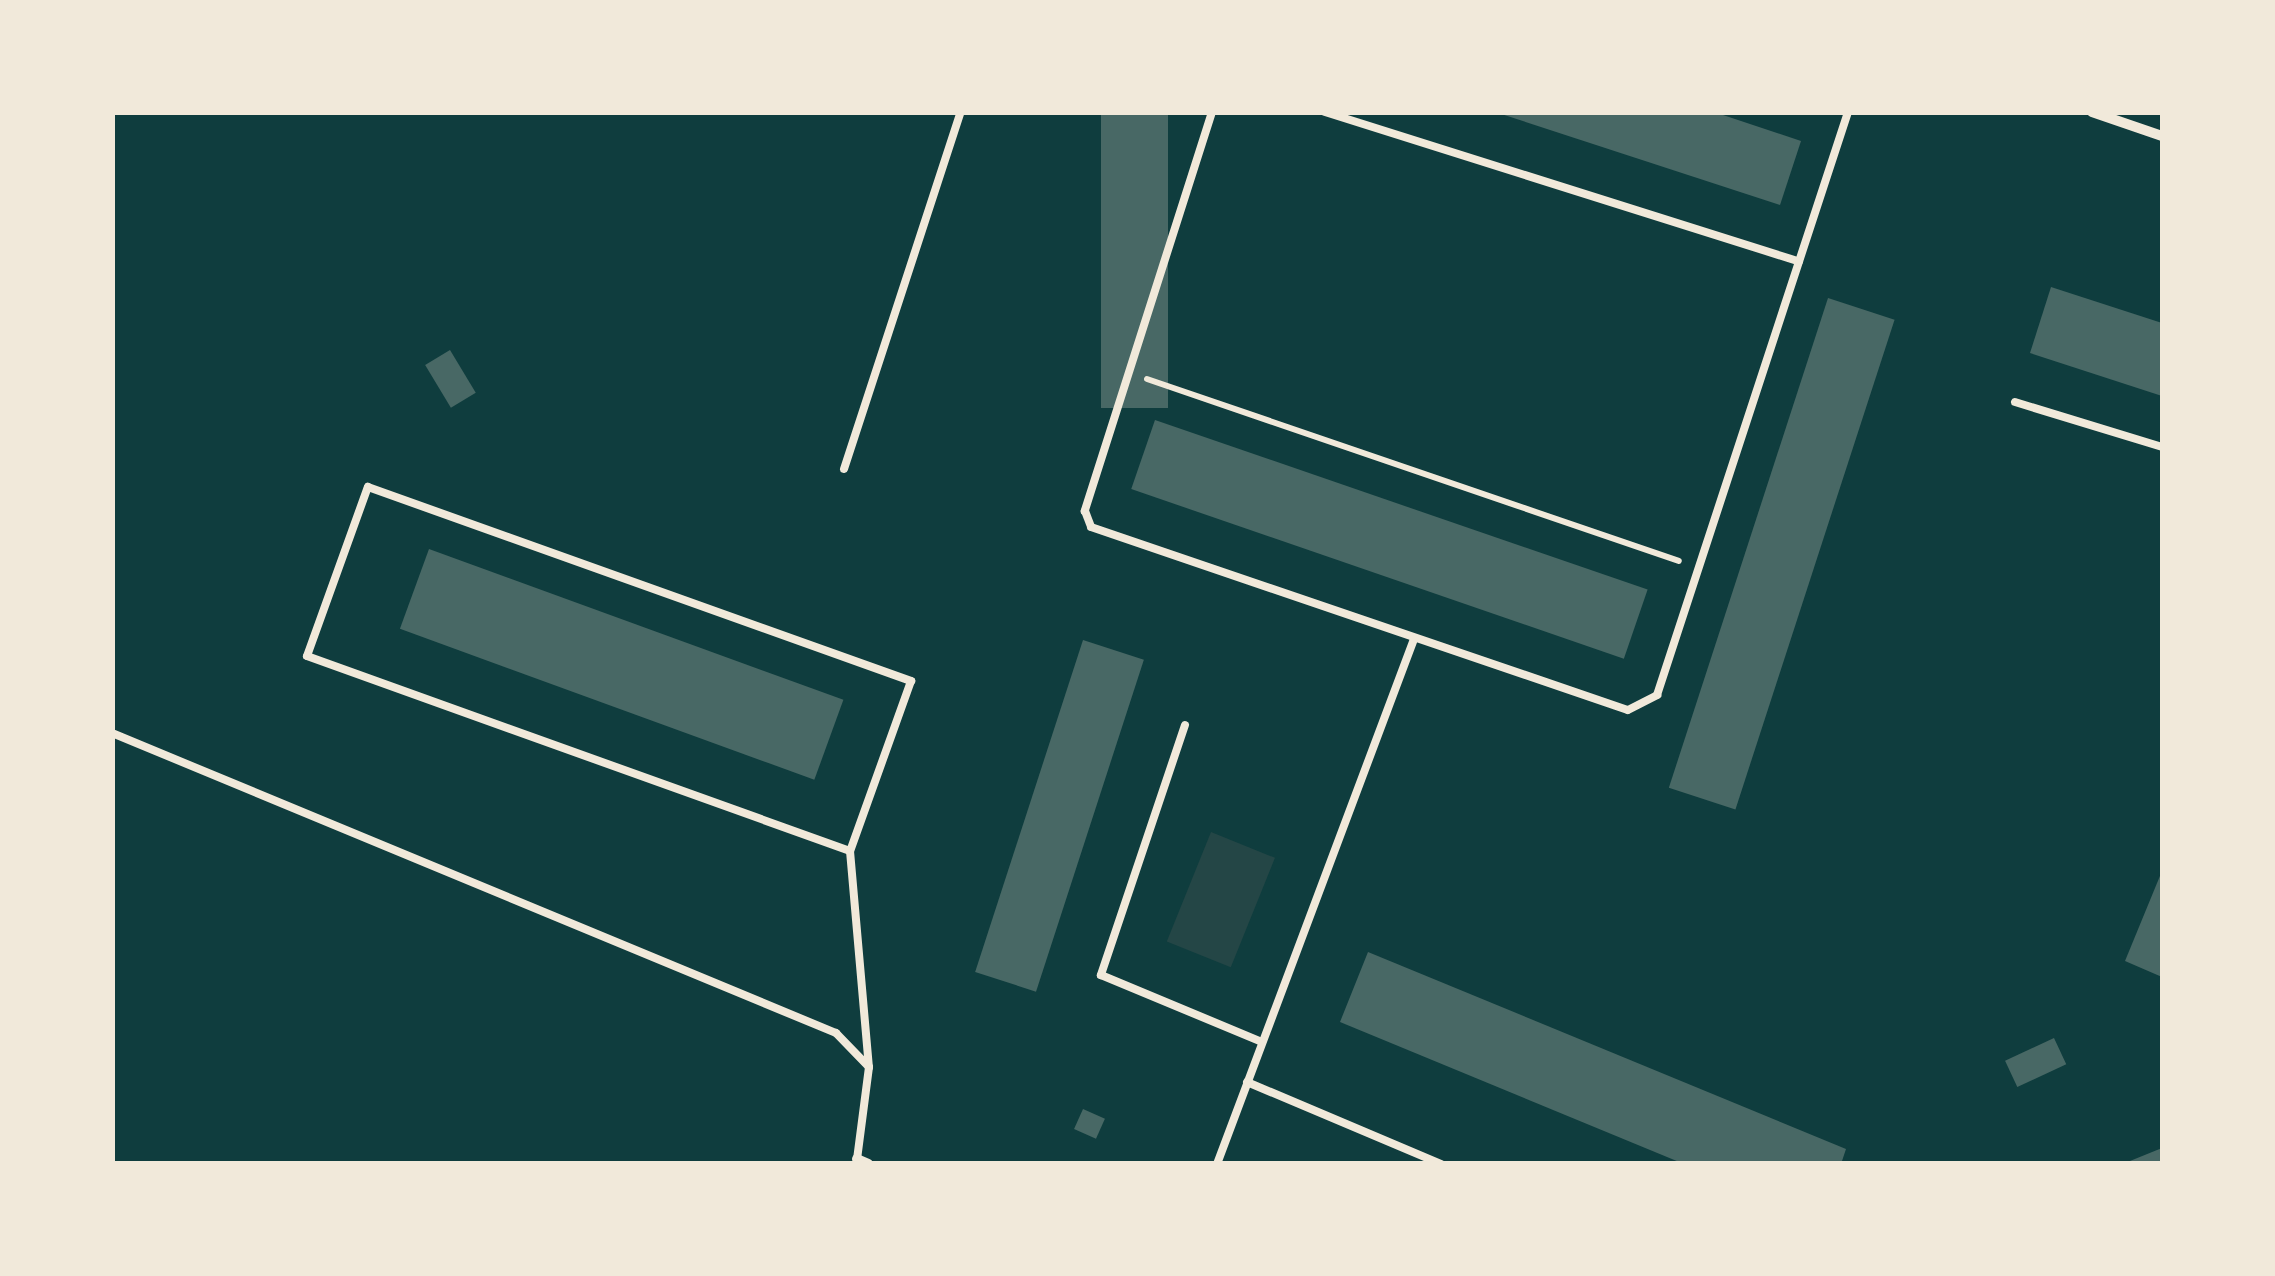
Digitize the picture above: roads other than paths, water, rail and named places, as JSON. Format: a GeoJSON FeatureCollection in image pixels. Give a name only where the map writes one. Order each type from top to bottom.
{"type":"FeatureCollection","features":[{"type":"Feature","properties":{"kind":"street"},"geometry":{"type":"LineString","coordinates":[[2092,112],[2162,136]]}},
{"type":"Feature","properties":{"kind":"lane"},"geometry":{"type":"LineString","coordinates":[[844,469],[960,112]]}},
{"type":"Feature","properties":{"kind":"lane"},"geometry":{"type":"LineString","coordinates":[[1212,112],[1085,511],[1091,526],[1628,710],[1656,695],[1848,112]]}},
{"type":"Feature","properties":{"kind":"lane"},"geometry":{"type":"LineString","coordinates":[[1325,112],[1799,261]]}},
{"type":"Feature","properties":{"kind":"lane"},"geometry":{"type":"LineString","coordinates":[[2015,402],[2162,447]]}},
{"type":"Feature","properties":{"kind":"lane"},"geometry":{"type":"LineString","coordinates":[[850,852],[307,656],[368,487],[911,681],[850,852],[870,1067],[863,1161]]}},
{"type":"Feature","properties":{"kind":"lane"},"geometry":{"type":"LineString","coordinates":[[1217,1164],[1414,639]]}},
{"type":"Feature","properties":{"kind":"lane"},"geometry":{"type":"LineString","coordinates":[[1186,726],[1100,976],[1262,1042]]}},
{"type":"Feature","properties":{"kind":"lane"},"geometry":{"type":"LineString","coordinates":[[112,733],[836,1033],[870,1067]]}},
{"type":"Feature","properties":{"kind":"lane"},"geometry":{"type":"LineString","coordinates":[[1247,1082],[1442,1164]]}}]}
